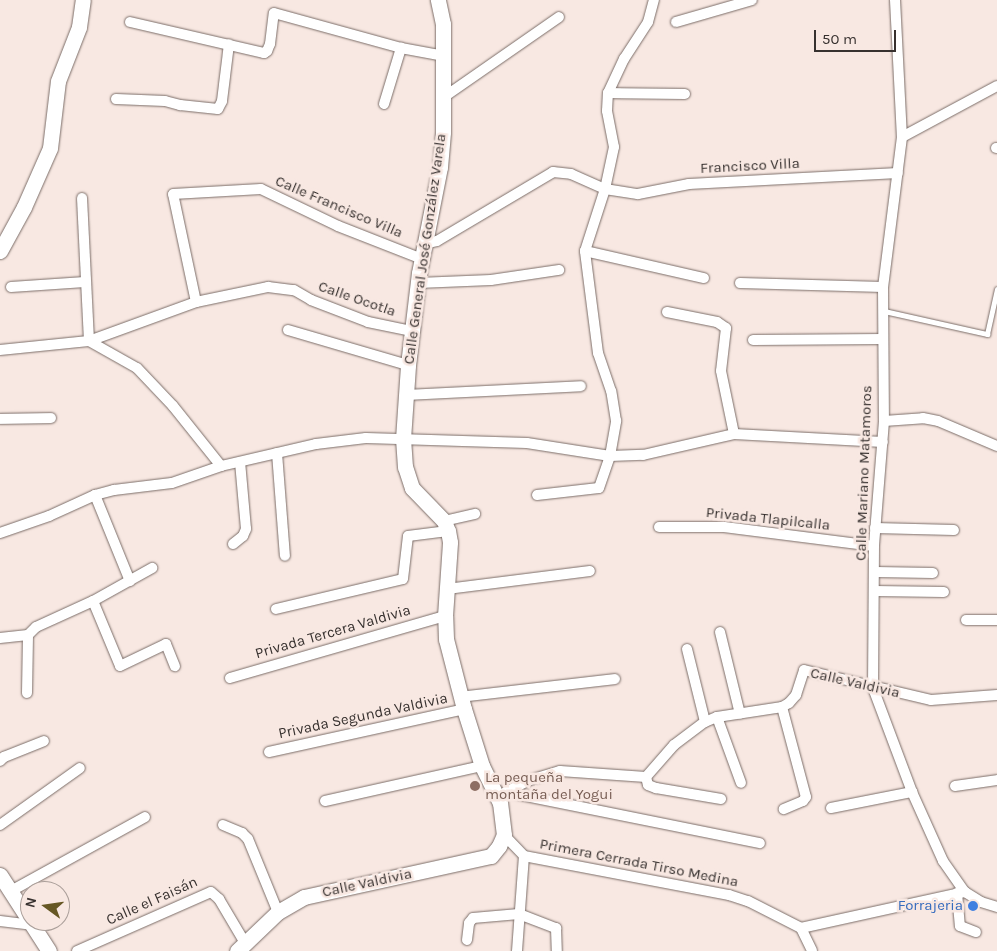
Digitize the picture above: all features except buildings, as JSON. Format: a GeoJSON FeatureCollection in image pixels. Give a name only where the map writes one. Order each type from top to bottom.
{"type":"FeatureCollection","features":[{"type":"Feature","properties":{"kind":"street"},"geometry":{"type":"LineString","coordinates":[[0,251],[24,206],[50,148],[58,80],[79,27],[83,0]]}},
{"type":"Feature","properties":{"kind":"street","name":"Calle General José González Varela"},"geometry":{"type":"LineString","coordinates":[[438,0],[443,24],[444,56],[440,167],[418,283],[408,365],[403,439],[405,467],[412,488],[446,526]]}},
{"type":"Feature","properties":{"kind":"street"},"geometry":{"type":"LineString","coordinates":[[537,495],[599,488],[610,456],[616,421],[611,391],[598,354],[585,251],[605,189],[614,147],[607,111],[608,94],[624,60],[648,22],[654,0]]}},
{"type":"Feature","properties":{"kind":"street"},"geometry":{"type":"LineString","coordinates":[[676,22],[752,0]]}},
{"type":"Feature","properties":{"kind":"street","name":"Calle Mariano Matamoros"},"geometry":{"type":"LineString","coordinates":[[895,0],[902,137],[883,287],[884,421],[874,546],[876,572],[874,591],[873,688],[912,792],[944,862],[961,892],[981,902],[997,907]]}},
{"type":"Feature","properties":{"kind":"street"},"geometry":{"type":"LineString","coordinates":[[130,22],[229,44],[259,53],[268,51],[274,13],[401,48],[444,56]]}},
{"type":"Feature","properties":{"kind":"street"},"geometry":{"type":"LineString","coordinates":[[444,97],[559,17]]}},
{"type":"Feature","properties":{"kind":"street"},"geometry":{"type":"LineString","coordinates":[[116,99],[165,101],[180,105],[218,109],[222,101],[229,44]]}},
{"type":"Feature","properties":{"kind":"street"},"geometry":{"type":"LineString","coordinates":[[384,104],[401,48]]}},
{"type":"Feature","properties":{"kind":"street"},"geometry":{"type":"LineString","coordinates":[[902,137],[997,86]]}},
{"type":"Feature","properties":{"kind":"street"},"geometry":{"type":"LineString","coordinates":[[608,94],[685,94]]}},
{"type":"Feature","properties":{"kind":"street"},"geometry":{"type":"LineString","coordinates":[[423,251],[437,240],[554,172],[571,174],[605,189]]}},
{"type":"Feature","properties":{"kind":"street","name":"Francisco Villa"},"geometry":{"type":"LineString","coordinates":[[605,189],[638,194],[689,184],[898,173]]}},
{"type":"Feature","properties":{"kind":"street","name":"Calle Francisco Villa"},"geometry":{"type":"LineString","coordinates":[[196,302],[174,194],[260,189],[338,226],[423,251]]}},
{"type":"Feature","properties":{"kind":"street"},"geometry":{"type":"LineString","coordinates":[[82,198],[89,341]]}},
{"type":"Feature","properties":{"kind":"street"},"geometry":{"type":"LineString","coordinates":[[585,251],[704,278]]}},
{"type":"Feature","properties":{"kind":"street"},"geometry":{"type":"LineString","coordinates":[[418,283],[491,280],[559,270]]}},
{"type":"Feature","properties":{"kind":"street"},"geometry":{"type":"LineString","coordinates":[[11,287],[85,282]]}},
{"type":"Feature","properties":{"kind":"street"},"geometry":{"type":"LineString","coordinates":[[740,283],[883,287]]}},
{"type":"Feature","properties":{"kind":"street","name":"Calle Ocotla"},"geometry":{"type":"LineString","coordinates":[[196,302],[268,287],[294,290],[311,300],[368,322],[412,332]]}},
{"type":"Feature","properties":{"kind":"street"},"geometry":{"type":"LineString","coordinates":[[0,350],[89,341],[196,302]]}},
{"type":"Feature","properties":{"kind":"street"},"geometry":{"type":"LineString","coordinates":[[667,312],[717,322],[726,328],[721,372],[734,434]]}},
{"type":"Feature","properties":{"kind":"street"},"geometry":{"type":"LineString","coordinates":[[288,330],[408,365]]}},
{"type":"Feature","properties":{"kind":"street"},"geometry":{"type":"LineString","coordinates":[[753,340],[883,339]]}},
{"type":"Feature","properties":{"kind":"street"},"geometry":{"type":"LineString","coordinates":[[89,341],[137,368],[173,406],[221,466]]}},
{"type":"Feature","properties":{"kind":"street"},"geometry":{"type":"LineString","coordinates":[[406,395],[581,386]]}},
{"type":"Feature","properties":{"kind":"street"},"geometry":{"type":"LineString","coordinates":[[0,419],[51,418]]}},
{"type":"Feature","properties":{"kind":"street"},"geometry":{"type":"LineString","coordinates":[[884,421],[923,418],[938,421],[997,446]]}},
{"type":"Feature","properties":{"kind":"street"},"geometry":{"type":"LineString","coordinates":[[0,533],[49,516],[95,495],[114,490],[172,483],[221,466],[277,453],[316,444],[366,438],[527,443],[610,456],[644,455],[734,434],[883,442]]}},
{"type":"Feature","properties":{"kind":"street"},"geometry":{"type":"LineString","coordinates":[[277,453],[285,556]]}},
{"type":"Feature","properties":{"kind":"street"},"geometry":{"type":"LineString","coordinates":[[233,544],[243,536],[246,529],[240,462]]}},
{"type":"Feature","properties":{"kind":"street"},"geometry":{"type":"LineString","coordinates":[[95,495],[130,581]]}},
{"type":"Feature","properties":{"kind":"street"},"geometry":{"type":"LineString","coordinates":[[276,609],[403,579],[408,536],[446,526],[476,514]]}},
{"type":"Feature","properties":{"kind":"street"},"geometry":{"type":"LineString","coordinates":[[446,526],[450,542],[444,616],[446,639],[462,703],[482,766],[503,797],[504,835],[524,856],[516,951]]}},
{"type":"Feature","properties":{"kind":"street","name":"Privada Tlapilcalla"},"geometry":{"type":"LineString","coordinates":[[659,527],[724,526],[874,546]]}},
{"type":"Feature","properties":{"kind":"street"},"geometry":{"type":"LineString","coordinates":[[875,528],[954,530]]}},
{"type":"Feature","properties":{"kind":"street"},"geometry":{"type":"LineString","coordinates":[[0,638],[28,635],[36,627],[93,601],[152,568]]}},
{"type":"Feature","properties":{"kind":"street"},"geometry":{"type":"LineString","coordinates":[[447,589],[590,571]]}},
{"type":"Feature","properties":{"kind":"street"},"geometry":{"type":"LineString","coordinates":[[876,572],[932,573]]}},
{"type":"Feature","properties":{"kind":"street"},"geometry":{"type":"LineString","coordinates":[[874,591],[944,592]]}},
{"type":"Feature","properties":{"kind":"street"},"geometry":{"type":"LineString","coordinates":[[93,601],[120,666],[166,644],[175,666]]}},
{"type":"Feature","properties":{"kind":"street","name":"Privada Tercera Valdivia"},"geometry":{"type":"LineString","coordinates":[[230,678],[444,616]]}},
{"type":"Feature","properties":{"kind":"street"},"geometry":{"type":"LineString","coordinates":[[966,620],[997,620]]}},
{"type":"Feature","properties":{"kind":"street"},"geometry":{"type":"LineString","coordinates":[[720,632],[740,714]]}},
{"type":"Feature","properties":{"kind":"street"},"geometry":{"type":"LineString","coordinates":[[27,693],[28,635]]}},
{"type":"Feature","properties":{"kind":"street"},"geometry":{"type":"LineString","coordinates":[[687,650],[705,722]]}},
{"type":"Feature","properties":{"kind":"street","name":"Calle Valdivia"},"geometry":{"type":"LineString","coordinates":[[782,707],[796,695],[804,670],[873,688],[931,700],[997,695]]}},
{"type":"Feature","properties":{"kind":"street","name":"Privada Segunda Valdivia"},"geometry":{"type":"LineString","coordinates":[[269,752],[462,703],[615,679]]}},
{"type":"Feature","properties":{"kind":"street"},"geometry":{"type":"LineString","coordinates":[[646,777],[674,745],[705,722],[717,717],[782,707],[806,797],[803,801],[784,809]]}},
{"type":"Feature","properties":{"kind":"street"},"geometry":{"type":"LineString","coordinates":[[717,717],[741,782]]}},
{"type":"Feature","properties":{"kind":"street"},"geometry":{"type":"LineString","coordinates":[[0,761],[4,757],[44,741]]}},
{"type":"Feature","properties":{"kind":"street"},"geometry":{"type":"LineString","coordinates":[[325,801],[482,766]]}},
{"type":"Feature","properties":{"kind":"street"},"geometry":{"type":"LineString","coordinates":[[0,825],[80,768]]}},
{"type":"Feature","properties":{"kind":"street"},"geometry":{"type":"LineString","coordinates":[[503,797],[530,780],[560,771],[646,777]]}},
{"type":"Feature","properties":{"kind":"street"},"geometry":{"type":"LineString","coordinates":[[646,777],[648,784],[656,788],[721,799]]}},
{"type":"Feature","properties":{"kind":"street"},"geometry":{"type":"LineString","coordinates":[[955,786],[997,780]]}},
{"type":"Feature","properties":{"kind":"street"},"geometry":{"type":"LineString","coordinates":[[831,808],[912,792]]}},
{"type":"Feature","properties":{"kind":"street"},"geometry":{"type":"LineString","coordinates":[[503,797],[760,843]]}},
{"type":"Feature","properties":{"kind":"street"},"geometry":{"type":"LineString","coordinates":[[11,890],[145,817]]}},
{"type":"Feature","properties":{"kind":"street"},"geometry":{"type":"LineString","coordinates":[[223,826],[242,833],[248,840],[278,912]]}},
{"type":"Feature","properties":{"kind":"street","name":"Calle Valdivia"},"geometry":{"type":"LineString","coordinates":[[241,947],[278,912],[304,897],[491,856],[504,835]]}},
{"type":"Feature","properties":{"kind":"street","name":"Primera Cerrada Tirso Medina"},"geometry":{"type":"LineString","coordinates":[[524,856],[729,895],[748,901],[801,928]]}},
{"type":"Feature","properties":{"kind":"street"},"geometry":{"type":"LineString","coordinates":[[0,875],[20,905]]}},
{"type":"Feature","properties":{"kind":"street","name":"Calle el Faisán"},"geometry":{"type":"LineString","coordinates":[[77,951],[211,892],[219,899],[241,947]]}},
{"type":"Feature","properties":{"kind":"street"},"geometry":{"type":"LineString","coordinates":[[812,951],[801,928],[961,892],[960,926],[976,932]]}},
{"type":"Feature","properties":{"kind":"street"},"geometry":{"type":"LineString","coordinates":[[468,940],[469,923],[473,918],[519,914],[556,928],[557,951]]}},
{"type":"Feature","properties":{"kind":"street"},"geometry":{"type":"LineString","coordinates":[[0,922],[20,924]]}},
{"type":"Feature","properties":{"kind":"street"},"geometry":{"type":"LineString","coordinates":[[36,931],[49,951]]}},
{"type":"Feature","properties":{"kind":"lane"},"geometry":{"type":"LineString","coordinates":[[884,311],[987,334],[997,288]]}},
{"type":"Feature","properties":{"kind":"place","name":"La pequeña montaña del Yogui"},"geometry":{"type":"Point","coordinates":[475,786]}},
{"type":"Feature","properties":{"kind":"place","name":"Forrajeria"},"geometry":{"type":"Point","coordinates":[973,906]}}]}
